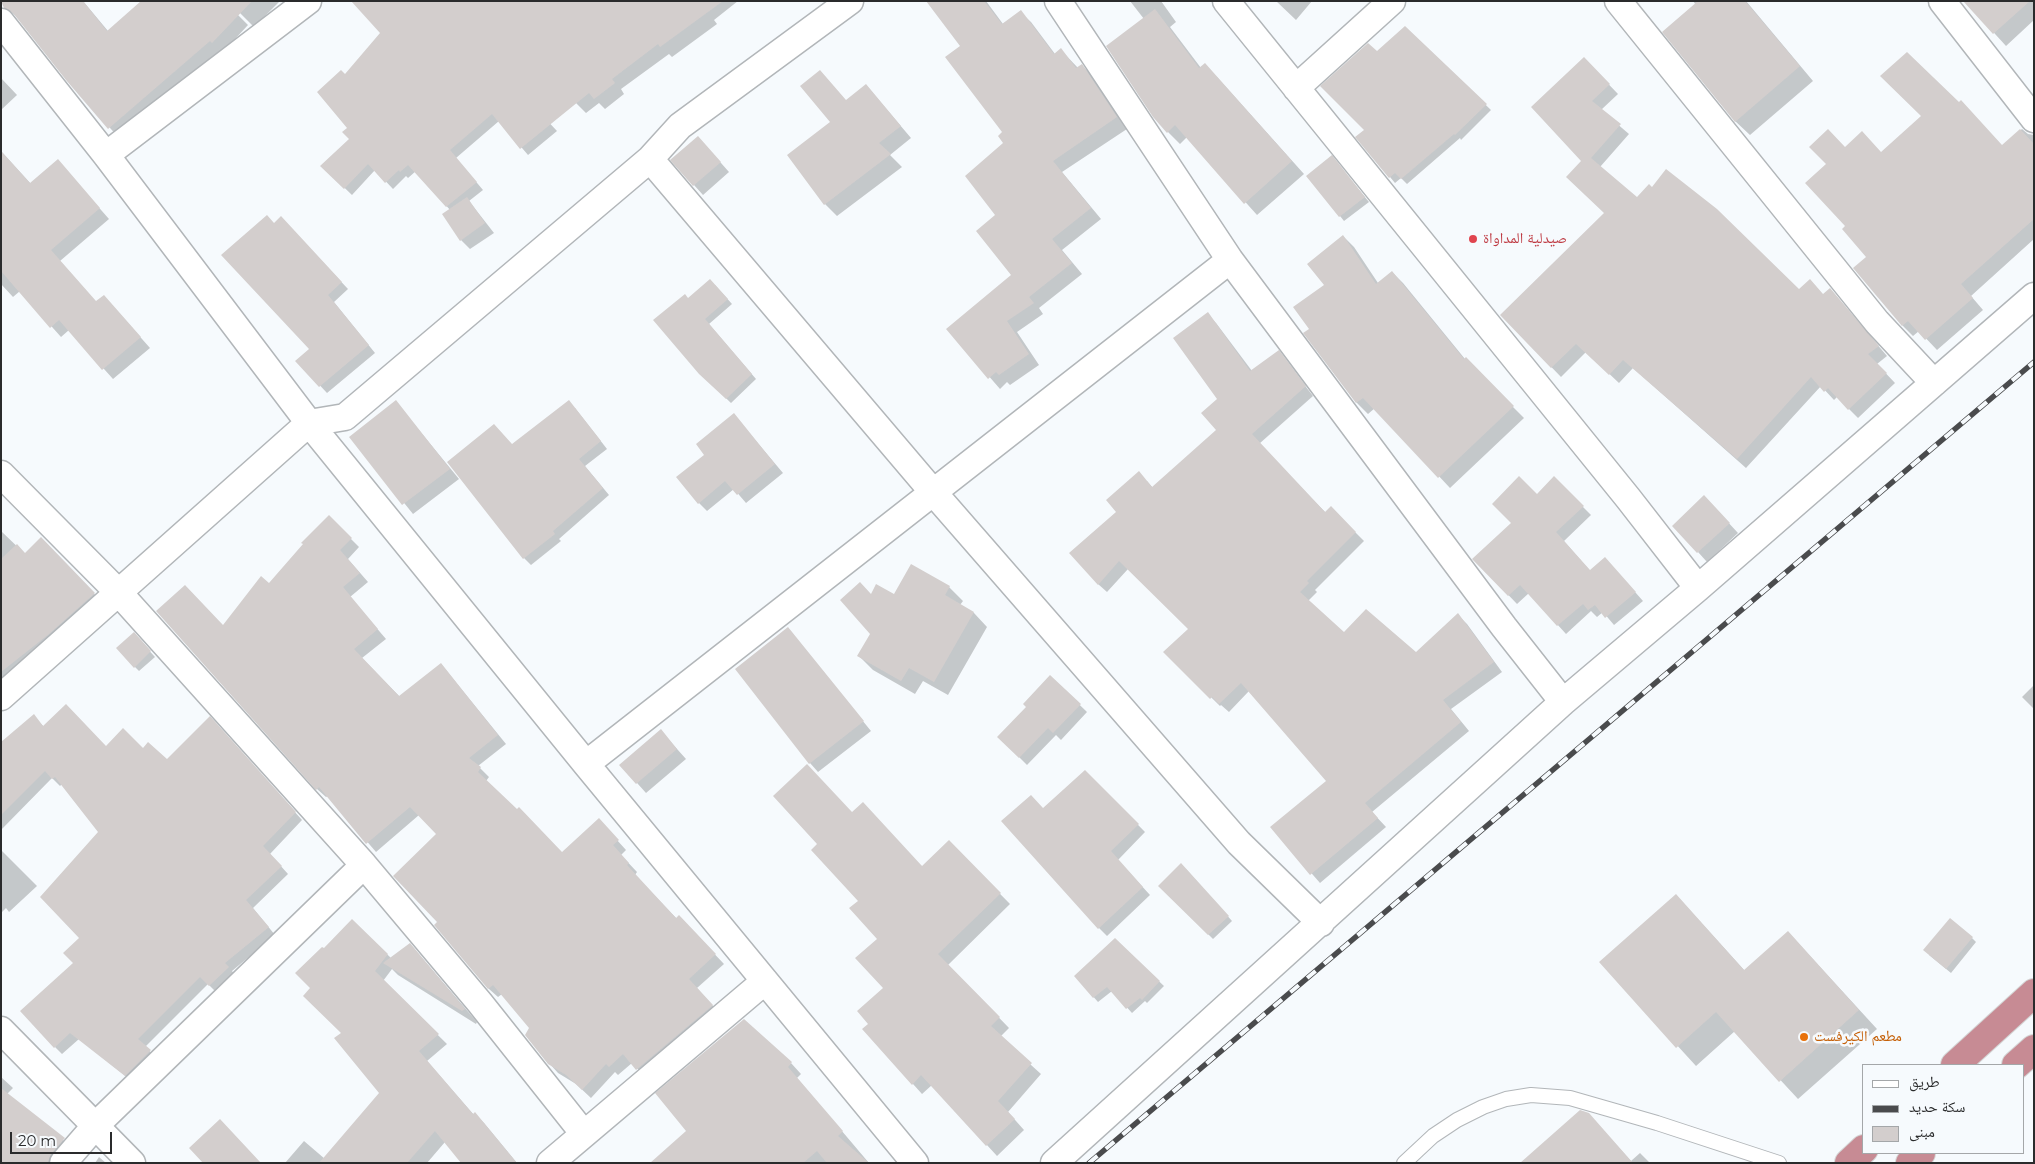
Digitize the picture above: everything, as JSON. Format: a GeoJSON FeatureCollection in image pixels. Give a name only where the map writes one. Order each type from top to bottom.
{"type":"FeatureCollection","features":[{"type":"Feature","properties":{"kind":"highway"},"geometry":{"type":"LineString","coordinates":[[1956,1064],[2034,994]]}},
{"type":"Feature","properties":{"kind":"highway"},"geometry":{"type":"LineString","coordinates":[[2017,1064],[2034,1049]]}},
{"type":"Feature","properties":{"kind":"highway"},"geometry":{"type":"LineString","coordinates":[[1849,1163],[1862,1151]]}},
{"type":"Feature","properties":{"kind":"highway"},"geometry":{"type":"LineString","coordinates":[[1910,1163],[1920,1154]]}},
{"type":"Feature","properties":{"kind":"street"},"geometry":{"type":"LineString","coordinates":[[106,155],[308,1]]}},
{"type":"Feature","properties":{"kind":"street"},"geometry":{"type":"LineString","coordinates":[[1,697],[310,423],[345,417],[650,159],[680,126],[850,1]]}},
{"type":"Feature","properties":{"kind":"street"},"geometry":{"type":"LineString","coordinates":[[1058,1],[1230,260],[1504,627],[1563,702]]}},
{"type":"Feature","properties":{"kind":"street"},"geometry":{"type":"LineString","coordinates":[[1226,1],[1628,498],[1698,588]]}},
{"type":"Feature","properties":{"kind":"street"},"geometry":{"type":"LineString","coordinates":[[1296,88],[1392,1]]}},
{"type":"Feature","properties":{"kind":"street"},"geometry":{"type":"LineString","coordinates":[[1942,1],[2034,119]]}},
{"type":"Feature","properties":{"kind":"street"},"geometry":{"type":"LineString","coordinates":[[1628,5],[1877,322],[1934,384]]}},
{"type":"Feature","properties":{"kind":"street"},"geometry":{"type":"LineString","coordinates":[[1,22],[106,155],[310,423],[586,764],[915,1163]]}},
{"type":"Feature","properties":{"kind":"street"},"geometry":{"type":"LineString","coordinates":[[650,159],[934,492],[1239,843],[1321,923]]}},
{"type":"Feature","properties":{"kind":"street"},"geometry":{"type":"LineString","coordinates":[[586,764],[1230,260]]}},
{"type":"Feature","properties":{"kind":"street"},"geometry":{"type":"LineString","coordinates":[[1054,1163],[1563,702],[1698,588],[2034,296]]}},
{"type":"Feature","properties":{"kind":"street"},"geometry":{"type":"LineString","coordinates":[[1,474],[119,592],[364,865],[486,1011],[584,1134]]}},
{"type":"Feature","properties":{"kind":"street"},"geometry":{"type":"LineString","coordinates":[[63,1163],[96,1125],[364,865]]}},
{"type":"Feature","properties":{"kind":"street"},"geometry":{"type":"LineString","coordinates":[[550,1163],[766,981]]}},
{"type":"Feature","properties":{"kind":"street"},"geometry":{"type":"LineString","coordinates":[[1,1030],[132,1163]]}},
{"type":"Feature","properties":{"kind":"lane"},"geometry":{"type":"LineString","coordinates":[[1404,1163],[1434,1136],[1457,1120],[1483,1107],[1506,1099],[1531,1095],[1570,1098],[1657,1122],[1779,1163]]}},
{"type":"Feature","properties":{"kind":"building"},"geometry":{"type":"Polygon","coordinates":[[[1,1],[83,1],[107,31],[141,1],[252,1],[212,43],[210,41],[108,129],[13,13],[4,8],[1,1]]]}},
{"type":"Feature","properties":{"kind":"building"},"geometry":{"type":"Polygon","coordinates":[[[351,1],[723,1],[660,47],[658,44],[612,79],[615,83],[594,99],[589,93],[520,149],[492,114],[450,150],[477,182],[446,207],[408,165],[400,172],[399,170],[385,183],[368,164],[344,189],[320,166],[349,139],[342,132],[347,128],[317,92],[341,70],[345,74],[380,33],[351,1]]]}},
{"type":"Feature","properties":{"kind":"building"},"geometry":{"type":"Polygon","coordinates":[[[926,1],[984,1],[1002,24],[1021,10],[1054,54],[1061,48],[1076,68],[1082,64],[1117,117],[1053,161],[1091,208],[1052,239],[1072,263],[1029,297],[1034,303],[1007,321],[1029,354],[999,375],[996,372],[988,379],[946,329],[1011,275],[976,231],[995,215],[965,176],[1003,143],[998,136],[1002,132],[945,57],[960,46],[926,1]]]}},
{"type":"Feature","properties":{"kind":"building"},"geometry":{"type":"Polygon","coordinates":[[[1698,1],[1745,1],[1800,66],[1735,122],[1662,32],[1698,1]]]}},
{"type":"Feature","properties":{"kind":"building"},"geometry":{"type":"Polygon","coordinates":[[[1963,1],[2030,1],[1993,34],[1963,1]]]}},
{"type":"Feature","properties":{"kind":"building"},"geometry":{"type":"Polygon","coordinates":[[[1155,9],[1199,68],[1205,63],[1292,161],[1244,204],[1175,125],[1167,133],[1153,117],[1106,46],[1155,9]]]}},
{"type":"Feature","properties":{"kind":"building"},"geometry":{"type":"Polygon","coordinates":[[[1405,26],[1487,104],[1455,135],[1401,179],[1395,173],[1389,178],[1355,137],[1364,130],[1320,86],[1368,43],[1377,51],[1405,26]]]}},
{"type":"Feature","properties":{"kind":"building"},"geometry":{"type":"Polygon","coordinates":[[[1907,52],[1959,102],[1961,100],[2002,145],[2020,129],[2034,144],[2034,219],[1961,284],[1973,298],[1925,340],[1908,321],[1902,326],[1853,268],[1866,257],[1842,229],[1845,226],[1805,183],[1826,164],[1809,147],[1828,129],[1845,147],[1862,131],[1881,152],[1921,116],[1880,76],[1907,52]]]}},
{"type":"Feature","properties":{"kind":"building"},"geometry":{"type":"Polygon","coordinates":[[[1584,57],[1610,84],[1592,101],[1621,124],[1591,158],[1637,197],[1649,184],[1652,187],[1666,169],[1717,209],[1799,289],[1810,279],[1823,294],[1830,288],[1879,346],[1868,354],[1887,373],[1848,410],[1828,388],[1824,392],[1811,377],[1737,459],[1623,360],[1609,375],[1576,344],[1551,368],[1500,315],[1604,213],[1566,177],[1581,161],[1531,107],[1584,57]]]}},
{"type":"Feature","properties":{"kind":"building"},"geometry":{"type":"Polygon","coordinates":[[[820,70],[846,100],[866,84],[901,126],[879,143],[891,154],[824,205],[787,155],[830,122],[800,86],[820,70]]]}},
{"type":"Feature","properties":{"kind":"building"},"geometry":{"type":"Polygon","coordinates":[[[698,136],[721,162],[693,186],[670,160],[698,136]]]}},
{"type":"Feature","properties":{"kind":"building"},"geometry":{"type":"Polygon","coordinates":[[[1,151],[30,183],[58,159],[100,208],[51,250],[96,301],[104,295],[141,337],[102,370],[59,320],[50,328],[1,271],[1,151]]]}},
{"type":"Feature","properties":{"kind":"building"},"geometry":{"type":"Polygon","coordinates":[[[1332,155],[1365,197],[1339,217],[1306,176],[1332,155]]]}},
{"type":"Feature","properties":{"kind":"building"},"geometry":{"type":"Polygon","coordinates":[[[467,197],[485,223],[460,241],[442,214],[467,197]]]}},
{"type":"Feature","properties":{"kind":"building"},"geometry":{"type":"Polygon","coordinates":[[[267,215],[274,223],[281,216],[342,282],[328,295],[369,345],[319,387],[295,361],[309,349],[221,255],[267,215]]]}},
{"type":"Feature","properties":{"kind":"building"},"geometry":{"type":"Polygon","coordinates":[[[1343,235],[1376,284],[1392,271],[1464,359],[1466,357],[1514,406],[1438,478],[1363,398],[1356,403],[1303,333],[1309,329],[1293,307],[1324,285],[1307,264],[1343,235]]]}},
{"type":"Feature","properties":{"kind":"building"},"geometry":{"type":"Polygon","coordinates":[[[710,279],[728,299],[705,319],[752,374],[726,399],[699,374],[653,320],[685,294],[688,298],[710,279]]]}},
{"type":"Feature","properties":{"kind":"building"},"geometry":{"type":"Polygon","coordinates":[[[1208,312],[1250,371],[1279,350],[1306,386],[1252,434],[1325,512],[1331,506],[1356,532],[1307,581],[1309,583],[1300,592],[1344,632],[1366,609],[1416,652],[1458,613],[1494,662],[1443,700],[1461,722],[1365,803],[1378,818],[1310,875],[1270,827],[1326,781],[1241,683],[1219,704],[1212,697],[1210,699],[1163,652],[1188,629],[1119,561],[1098,585],[1069,553],[1116,512],[1106,500],[1139,471],[1152,487],[1216,430],[1201,413],[1217,399],[1173,338],[1208,312]]]}},
{"type":"Feature","properties":{"kind":"building"},"geometry":{"type":"Polygon","coordinates":[[[396,400],[450,469],[402,505],[349,437],[396,400]]]}},
{"type":"Feature","properties":{"kind":"building"},"geometry":{"type":"Polygon","coordinates":[[[569,400],[601,441],[579,459],[603,488],[553,531],[555,534],[523,559],[447,462],[494,424],[512,444],[569,400]]]}},
{"type":"Feature","properties":{"kind":"building"},"geometry":{"type":"Polygon","coordinates":[[[734,413],[775,464],[737,495],[725,481],[698,504],[676,477],[704,455],[696,444],[734,413]]]}},
{"type":"Feature","properties":{"kind":"building"},"geometry":{"type":"Polygon","coordinates":[[[1519,476],[1537,494],[1554,476],[1584,506],[1556,532],[1590,570],[1605,557],[1636,592],[1605,618],[1595,605],[1588,610],[1583,604],[1557,626],[1520,585],[1508,596],[1472,559],[1511,523],[1492,504],[1519,476]]]}},
{"type":"Feature","properties":{"kind":"building"},"geometry":{"type":"Polygon","coordinates":[[[1704,495],[1730,523],[1697,553],[1672,526],[1704,495]]]}},
{"type":"Feature","properties":{"kind":"building"},"geometry":{"type":"Polygon","coordinates":[[[329,515],[352,538],[340,550],[360,573],[343,587],[378,629],[354,649],[399,696],[441,663],[498,735],[469,758],[481,767],[478,772],[517,809],[519,807],[562,852],[599,818],[619,840],[613,845],[629,863],[627,865],[676,918],[679,915],[716,954],[689,979],[713,1005],[636,1070],[623,1054],[609,1067],[606,1064],[582,1090],[566,1075],[548,1064],[525,1035],[529,1028],[493,985],[488,989],[434,925],[437,922],[393,876],[436,834],[410,807],[366,844],[319,787],[316,790],[156,611],[185,585],[223,625],[261,576],[269,583],[303,544],[301,543],[329,515]]]}},
{"type":"Feature","properties":{"kind":"building"},"geometry":{"type":"Polygon","coordinates":[[[41,537],[95,593],[49,634],[1,672],[1,559],[17,544],[25,553],[41,537]]]}},
{"type":"Feature","properties":{"kind":"building"},"geometry":{"type":"Polygon","coordinates":[[[911,564],[950,586],[945,595],[974,612],[934,682],[909,668],[901,681],[857,656],[870,634],[840,600],[860,582],[871,594],[876,584],[894,594],[911,564]]]}},
{"type":"Feature","properties":{"kind":"building"},"geometry":{"type":"Polygon","coordinates":[[[788,627],[864,721],[809,764],[735,669],[788,627]]]}},
{"type":"Feature","properties":{"kind":"building"},"geometry":{"type":"Polygon","coordinates":[[[134,632],[151,651],[134,668],[116,648],[134,632]]]}},
{"type":"Feature","properties":{"kind":"building"},"geometry":{"type":"Polygon","coordinates":[[[1050,675],[1081,704],[1053,733],[1048,728],[1019,758],[997,737],[1026,707],[1023,704],[1050,675]]]}},
{"type":"Feature","properties":{"kind":"building"},"geometry":{"type":"Polygon","coordinates":[[[66,704],[106,746],[123,728],[143,748],[148,742],[167,759],[210,716],[296,812],[263,846],[282,866],[246,900],[269,927],[225,963],[229,967],[209,986],[200,977],[138,1039],[151,1050],[125,1076],[70,1033],[54,1048],[20,1011],[73,963],[63,953],[79,938],[40,897],[98,832],[55,777],[52,779],[45,771],[1,815],[1,742],[34,714],[43,726],[66,704]]]}},
{"type":"Feature","properties":{"kind":"building"},"geometry":{"type":"Polygon","coordinates":[[[661,729],[677,749],[636,784],[619,765],[661,729]]]}},
{"type":"Feature","properties":{"kind":"building"},"geometry":{"type":"Polygon","coordinates":[[[807,764],[852,812],[863,802],[922,866],[949,840],[1001,893],[938,954],[1000,1017],[991,1026],[1032,1063],[998,1101],[1015,1119],[986,1146],[921,1075],[912,1085],[862,1029],[868,1024],[857,1011],[883,988],[855,958],[877,939],[849,908],[858,901],[811,850],[817,844],[773,796],[807,764]]]}},
{"type":"Feature","properties":{"kind":"building"},"geometry":{"type":"Polygon","coordinates":[[[1085,770],[1139,824],[1111,851],[1143,887],[1098,929],[1001,821],[1031,795],[1043,808],[1085,770]]]}},
{"type":"Feature","properties":{"kind":"building"},"geometry":{"type":"Polygon","coordinates":[[[1181,863],[1229,916],[1208,935],[1158,886],[1181,863]]]}},
{"type":"Feature","properties":{"kind":"building"},"geometry":{"type":"Polygon","coordinates":[[[1676,894],[1744,970],[1788,931],[1859,1010],[1779,1082],[1716,1012],[1676,1048],[1599,962],[1676,894]]]}},
{"type":"Feature","properties":{"kind":"building"},"geometry":{"type":"Polygon","coordinates":[[[1950,918],[1973,937],[1946,969],[1923,950],[1950,918]]]}},
{"type":"Feature","properties":{"kind":"building"},"geometry":{"type":"Polygon","coordinates":[[[352,919],[388,954],[375,971],[439,1034],[419,1051],[473,1114],[475,1112],[517,1163],[461,1163],[435,1131],[407,1163],[319,1163],[379,1093],[334,1038],[341,1033],[303,996],[310,988],[295,973],[322,947],[324,948],[352,919]]]}},
{"type":"Feature","properties":{"kind":"building"},"geometry":{"type":"Polygon","coordinates":[[[1115,938],[1160,981],[1142,1000],[1140,998],[1126,1009],[1107,987],[1093,998],[1074,976],[1115,938]]]}},
{"type":"Feature","properties":{"kind":"building"},"geometry":{"type":"Polygon","coordinates":[[[410,943],[465,1009],[462,1011],[383,963],[410,943]]]}},
{"type":"Feature","properties":{"kind":"building"},"geometry":{"type":"Polygon","coordinates":[[[744,1019],[792,1062],[788,1067],[843,1131],[838,1136],[869,1163],[827,1163],[817,1151],[803,1163],[650,1163],[686,1131],[655,1093],[744,1019]]]}},
{"type":"Feature","properties":{"kind":"building"},"geometry":{"type":"Polygon","coordinates":[[[1,1088],[65,1138],[51,1154],[48,1163],[1,1163],[1,1088]]]}},
{"type":"Feature","properties":{"kind":"building"},"geometry":{"type":"Polygon","coordinates":[[[1580,1110],[1589,1113],[1633,1163],[1520,1163],[1580,1110]]]}},
{"type":"Feature","properties":{"kind":"building"},"geometry":{"type":"Polygon","coordinates":[[[220,1119],[261,1163],[203,1163],[189,1148],[220,1119]]]}},
{"type":"Feature","properties":{"kind":"railway"},"geometry":{"type":"LineString","coordinates":[[1089,1163],[2034,362]]}},
{"type":"Feature","properties":{"kind":"place","name":"صيدلية المداواة"},"geometry":{"type":"Point","coordinates":[1473,239]}},
{"type":"Feature","properties":{"kind":"place","name":"مطعم الكيرفست"},"geometry":{"type":"Point","coordinates":[1804,1037]}}]}
